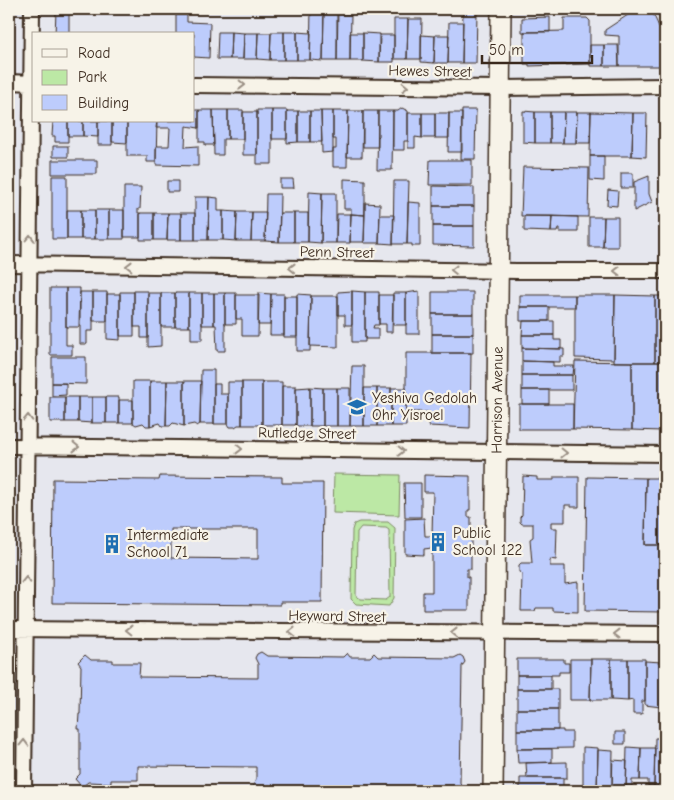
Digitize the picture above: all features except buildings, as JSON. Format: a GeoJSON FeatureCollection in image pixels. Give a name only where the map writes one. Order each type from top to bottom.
{"type":"FeatureCollection","features":[{"type":"Feature","properties":{"kind":"street"},"geometry":{"type":"LineString","coordinates":[[32,9],[32,32]]}},
{"type":"Feature","properties":{"kind":"street","name":"Harrison Avenue"},"geometry":{"type":"LineString","coordinates":[[493,791],[501,9]]}},
{"type":"Feature","properties":{"kind":"street"},"geometry":{"type":"LineString","coordinates":[[9,82],[32,83]]}},
{"type":"Feature","properties":{"kind":"street","name":"Hewes Street"},"geometry":{"type":"LineString","coordinates":[[195,84],[500,88],[665,86]]}},
{"type":"Feature","properties":{"kind":"street"},"geometry":{"type":"LineString","coordinates":[[24,791],[32,122]]}},
{"type":"Feature","properties":{"kind":"street","name":"Penn Street"},"geometry":{"type":"LineString","coordinates":[[9,264],[665,271]]}},
{"type":"Feature","properties":{"kind":"street","name":"Rutledge Street"},"geometry":{"type":"LineString","coordinates":[[9,446],[665,454]]}},
{"type":"Feature","properties":{"kind":"street","name":"Heyward Street"},"geometry":{"type":"LineString","coordinates":[[9,629],[665,634]]}},
{"type":"Feature","properties":{"kind":"green space"},"geometry":{"type":"Polygon","coordinates":[[[334,474],[400,475],[399,515],[333,513],[334,474]]]}},
{"type":"Feature","properties":{"kind":"green space"},"geometry":{"type":"Polygon","coordinates":[[[359,522],[388,522],[395,528],[394,598],[389,606],[356,604],[351,599],[352,530],[354,524],[359,522]],[[361,527],[357,532],[356,596],[361,599],[386,600],[390,597],[389,530],[386,528],[361,527]]]}},
{"type":"Feature","properties":{"kind":"place","name":"Yeshiva Gedolah Ohr Yisroel"},"geometry":{"type":"Point","coordinates":[357,407]}},
{"type":"Feature","properties":{"kind":"place","name":"Public School 122"},"geometry":{"type":"Point","coordinates":[438,542]}},
{"type":"Feature","properties":{"kind":"place","name":"Intermediate School 71"},"geometry":{"type":"Point","coordinates":[112,544]}}]}
